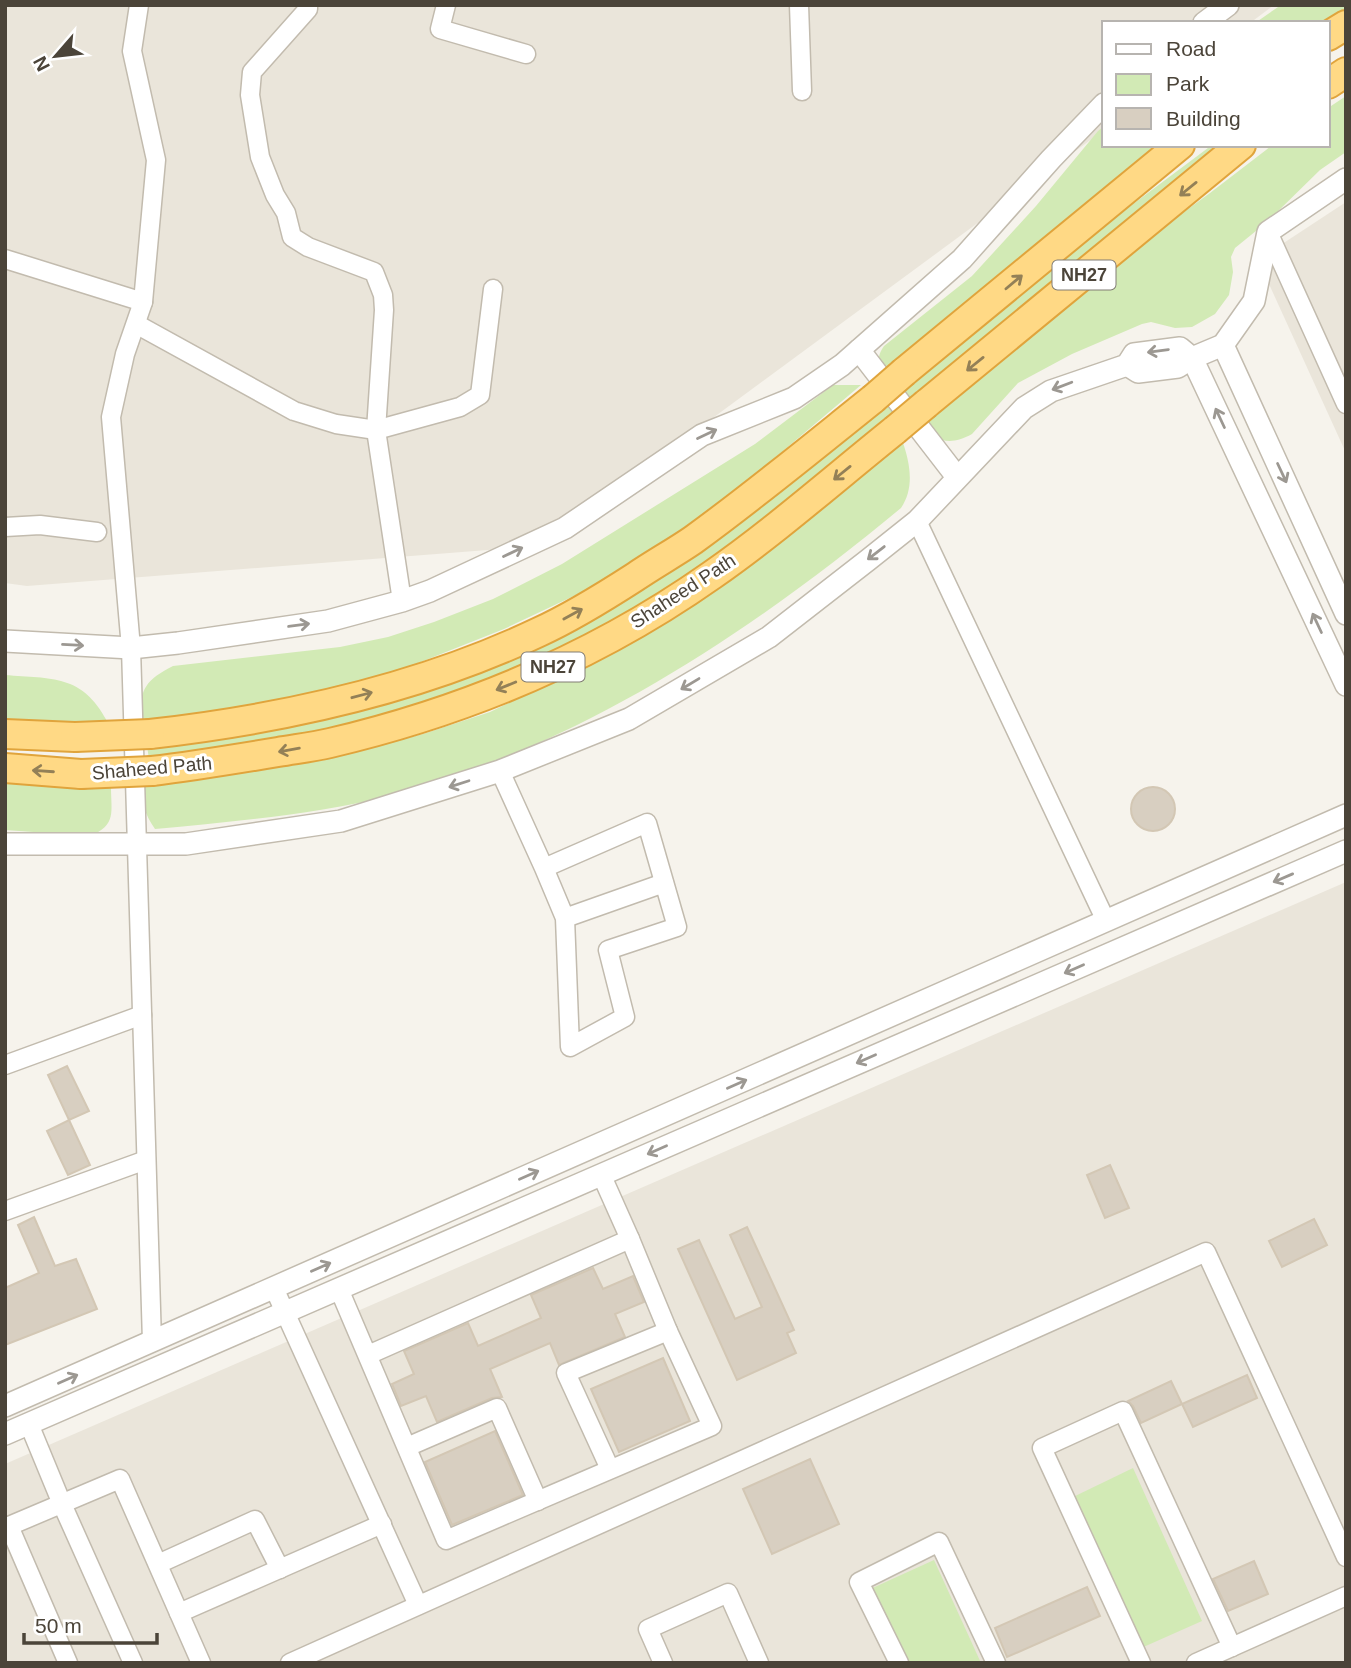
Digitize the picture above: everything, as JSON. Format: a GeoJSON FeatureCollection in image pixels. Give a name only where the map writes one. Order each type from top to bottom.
{"type":"FeatureCollection","features":[{"type":"Feature","properties":{"kind":"highway"},"geometry":{"type":"LineString","coordinates":[[1330,35],[1346,24]]}},
{"type":"Feature","properties":{"kind":"highway"},"geometry":{"type":"LineString","coordinates":[[1330,83],[1346,72]]}},
{"type":"Feature","properties":{"kind":"highway","name":"Shaheed Path"},"geometry":{"type":"LineString","coordinates":[[5,734],[75,737],[150,734],[206,728],[330,704],[400,685],[478,658],[539,632],[602,598],[691,541],[753,495],[1178,147]]}},
{"type":"Feature","properties":{"kind":"highway","name":"Shaheed Path"},"geometry":{"type":"LineString","coordinates":[[5,768],[81,774],[152,771],[328,744],[410,722],[557,666],[616,635],[712,575],[895,430],[1239,147]]}},
{"type":"Feature","properties":{"kind":"street"},"geometry":{"type":"LineString","coordinates":[[139,5],[132,51],[156,160],[143,302],[125,354],[111,417],[131,648],[152,1342]]}},
{"type":"Feature","properties":{"kind":"street"},"geometry":{"type":"LineString","coordinates":[[308,5],[308,9],[252,72],[251,105],[260,157],[275,195],[286,212],[292,237],[308,247],[374,272],[383,295],[376,430],[402,601]]}},
{"type":"Feature","properties":{"kind":"street"},"geometry":{"type":"LineString","coordinates":[[446,5],[440,29],[526,54]]}},
{"type":"Feature","properties":{"kind":"street"},"geometry":{"type":"LineString","coordinates":[[799,5],[802,91]]}},
{"type":"Feature","properties":{"kind":"street"},"geometry":{"type":"LineString","coordinates":[[5,641],[131,648],[328,621],[430,591],[565,528],[702,435],[794,398],[842,365],[962,259],[1102,106]]}},
{"type":"Feature","properties":{"kind":"street"},"geometry":{"type":"LineString","coordinates":[[5,844],[186,844],[341,821],[500,771],[629,719],[768,637],[917,521],[1024,408],[1051,391],[1127,365],[1138,372],[1178,368],[1192,358],[1223,345],[1254,301],[1268,232],[1346,179]]}},
{"type":"Feature","properties":{"kind":"street"},"geometry":{"type":"LineString","coordinates":[[1268,232],[1346,404]]}},
{"type":"Feature","properties":{"kind":"street"},"geometry":{"type":"LineString","coordinates":[[5,258],[143,302]]}},
{"type":"Feature","properties":{"kind":"street"},"geometry":{"type":"LineString","coordinates":[[136,324],[294,411],[335,424],[376,430],[460,407],[481,395],[494,289]]}},
{"type":"Feature","properties":{"kind":"street"},"geometry":{"type":"LineString","coordinates":[[1223,345],[1346,614]]}},
{"type":"Feature","properties":{"kind":"street"},"geometry":{"type":"LineString","coordinates":[[859,350],[957,477]]}},
{"type":"Feature","properties":{"kind":"street"},"geometry":{"type":"LineString","coordinates":[[1192,358],[1346,685]]}},
{"type":"Feature","properties":{"kind":"street"},"geometry":{"type":"LineString","coordinates":[[917,521],[1106,921]]}},
{"type":"Feature","properties":{"kind":"street"},"geometry":{"type":"LineString","coordinates":[[5,527],[40,525],[97,532]]}},
{"type":"Feature","properties":{"kind":"street"},"geometry":{"type":"LineString","coordinates":[[500,771],[565,918],[570,1047],[625,1017],[608,950],[677,927],[648,823],[544,868]]}},
{"type":"Feature","properties":{"kind":"street"},"geometry":{"type":"LineString","coordinates":[[5,1406],[1346,815]]}},
{"type":"Feature","properties":{"kind":"street"},"geometry":{"type":"LineString","coordinates":[[5,1434],[1346,851]]}},
{"type":"Feature","properties":{"kind":"street"},"geometry":{"type":"LineString","coordinates":[[565,918],[664,883]]}},
{"type":"Feature","properties":{"kind":"street"},"geometry":{"type":"LineString","coordinates":[[5,1065],[142,1015]]}},
{"type":"Feature","properties":{"kind":"street"},"geometry":{"type":"LineString","coordinates":[[5,1211],[146,1160]]}},
{"type":"Feature","properties":{"kind":"street"},"geometry":{"type":"LineString","coordinates":[[339,1289],[446,1540],[712,1426],[601,1174]]}},
{"type":"Feature","properties":{"kind":"street"},"geometry":{"type":"LineString","coordinates":[[368,1355],[630,1239]]}},
{"type":"Feature","properties":{"kind":"street"},"geometry":{"type":"LineString","coordinates":[[290,1663],[1206,1252],[1346,1557]]}},
{"type":"Feature","properties":{"kind":"street"},"geometry":{"type":"LineString","coordinates":[[274,1288],[418,1605]]}},
{"type":"Feature","properties":{"kind":"street"},"geometry":{"type":"LineString","coordinates":[[610,1469],[566,1373],[668,1331]]}},
{"type":"Feature","properties":{"kind":"street"},"geometry":{"type":"LineString","coordinates":[[407,1447],[497,1408],[538,1501]]}},
{"type":"Feature","properties":{"kind":"street"},"geometry":{"type":"LineString","coordinates":[[1140,1663],[1042,1448],[1122,1410],[1232,1647]]}},
{"type":"Feature","properties":{"kind":"street"},"geometry":{"type":"LineString","coordinates":[[29,1424],[132,1663]]}},
{"type":"Feature","properties":{"kind":"street"},"geometry":{"type":"LineString","coordinates":[[68,1663],[9,1526],[120,1479],[201,1663]]}},
{"type":"Feature","properties":{"kind":"street"},"geometry":{"type":"LineString","coordinates":[[158,1564],[255,1520],[280,1569]]}},
{"type":"Feature","properties":{"kind":"street"},"geometry":{"type":"LineString","coordinates":[[179,1613],[382,1524]]}},
{"type":"Feature","properties":{"kind":"street"},"geometry":{"type":"LineString","coordinates":[[899,1663],[859,1582],[939,1542],[996,1663]]}},
{"type":"Feature","properties":{"kind":"street"},"geometry":{"type":"LineString","coordinates":[[663,1663],[648,1629],[728,1593],[759,1663]]}},
{"type":"Feature","properties":{"kind":"street"},"geometry":{"type":"LineString","coordinates":[[1196,1663],[1346,1596]]}},
{"type":"Feature","properties":{"kind":"shaded area"},"geometry":{"type":"Polygon","coordinates":[[[5,5],[1274,5],[1253,21],[1102,21],[1102,131],[539,546],[27,586],[5,583],[5,5]]]}},
{"type":"Feature","properties":{"kind":"shaded area"},"geometry":{"type":"Polygon","coordinates":[[[1346,202],[1346,453],[1258,260],[1346,202]]]}},
{"type":"Feature","properties":{"kind":"shaded area"},"geometry":{"type":"Polygon","coordinates":[[[1346,882],[1346,1663],[5,1663],[5,1464],[1346,882]]]}},
{"type":"Feature","properties":{"kind":"green space"},"geometry":{"type":"Polygon","coordinates":[[[1281,5],[1346,5],[1346,22],[1258,21],[1281,5]]]}},
{"type":"Feature","properties":{"kind":"green space"},"geometry":{"type":"Polygon","coordinates":[[[1346,96],[1346,152],[1320,170],[1267,222],[1235,248],[1231,257],[1233,272],[1229,295],[1215,314],[1192,327],[1175,328],[1151,322],[1142,324],[1072,354],[1018,383],[972,434],[964,438],[944,440],[921,425],[1111,265],[1269,147],[1330,147],[1330,107],[1346,96]]]}},
{"type":"Feature","properties":{"kind":"green space"},"geometry":{"type":"Polygon","coordinates":[[[1102,128],[1102,147],[1168,147],[881,373],[879,359],[884,346],[972,276],[1036,206],[1102,128]]]}},
{"type":"Feature","properties":{"kind":"green space"},"geometry":{"type":"Polygon","coordinates":[[[1209,147],[1231,147],[670,593],[493,682],[321,734],[149,759],[147,746],[557,635],[1209,147]]]}},
{"type":"Feature","properties":{"kind":"green space"},"geometry":{"type":"Polygon","coordinates":[[[833,385],[861,385],[750,479],[674,535],[576,595],[504,629],[393,673],[335,690],[188,717],[140,719],[141,700],[146,686],[173,666],[340,647],[388,637],[493,599],[562,564],[755,444],[833,385]]]}},
{"type":"Feature","properties":{"kind":"green space"},"geometry":{"type":"Polygon","coordinates":[[[902,440],[910,483],[901,508],[802,586],[750,622],[643,690],[587,720],[472,770],[391,796],[303,813],[155,829],[149,819],[138,786],[324,760],[423,734],[490,712],[609,654],[902,440]]]}},
{"type":"Feature","properties":{"kind":"green space"},"geometry":{"type":"Polygon","coordinates":[[[5,675],[51,679],[76,687],[87,695],[107,721],[5,722],[5,675]]]}},
{"type":"Feature","properties":{"kind":"green space"},"geometry":{"type":"Polygon","coordinates":[[[5,782],[111,787],[111,817],[105,827],[90,836],[5,830],[5,782]]]}},
{"type":"Feature","properties":{"kind":"green space"},"geometry":{"type":"Polygon","coordinates":[[[1133,1468],[1202,1621],[1139,1649],[1069,1499],[1133,1468]]]}},
{"type":"Feature","properties":{"kind":"green space"},"geometry":{"type":"Polygon","coordinates":[[[934,1560],[981,1663],[900,1663],[866,1591],[934,1560]]]}},
{"type":"Feature","properties":{"kind":"building"},"geometry":{"type":"Polygon","coordinates":[[[1153,787],[1168,794],[1175,809],[1168,824],[1153,831],[1138,824],[1131,809],[1138,794],[1153,787]]]}},
{"type":"Feature","properties":{"kind":"building"},"geometry":{"type":"Polygon","coordinates":[[[67,1066],[89,1111],[69,1120],[48,1075],[67,1066]]]}},
{"type":"Feature","properties":{"kind":"building"},"geometry":{"type":"Polygon","coordinates":[[[69,1120],[90,1165],[68,1175],[47,1131],[69,1120]]]}},
{"type":"Feature","properties":{"kind":"building"},"geometry":{"type":"Polygon","coordinates":[[[1110,1165],[1129,1208],[1105,1218],[1087,1175],[1110,1165]]]}},
{"type":"Feature","properties":{"kind":"building"},"geometry":{"type":"Polygon","coordinates":[[[34,1217],[55,1266],[76,1259],[97,1309],[5,1345],[5,1288],[39,1273],[18,1225],[34,1217]]]}},
{"type":"Feature","properties":{"kind":"building"},"geometry":{"type":"Polygon","coordinates":[[[1314,1219],[1327,1245],[1282,1267],[1269,1241],[1314,1219]]]}},
{"type":"Feature","properties":{"kind":"building"},"geometry":{"type":"Polygon","coordinates":[[[747,1227],[794,1330],[787,1333],[796,1353],[737,1380],[678,1249],[699,1240],[735,1319],[762,1307],[730,1235],[747,1227]]]}},
{"type":"Feature","properties":{"kind":"building"},"geometry":{"type":"Polygon","coordinates":[[[593,1268],[603,1289],[633,1276],[644,1302],[615,1314],[625,1337],[559,1365],[550,1343],[490,1369],[502,1397],[492,1398],[437,1422],[426,1396],[401,1406],[392,1384],[414,1374],[404,1351],[468,1323],[478,1346],[541,1318],[531,1295],[593,1268]]]}},
{"type":"Feature","properties":{"kind":"building"},"geometry":{"type":"Polygon","coordinates":[[[663,1358],[690,1421],[619,1452],[591,1389],[663,1358]]]}},
{"type":"Feature","properties":{"kind":"building"},"geometry":{"type":"Polygon","coordinates":[[[1247,1375],[1257,1398],[1193,1427],[1182,1404],[1247,1375]]]}},
{"type":"Feature","properties":{"kind":"building"},"geometry":{"type":"Polygon","coordinates":[[[1171,1381],[1182,1404],[1141,1423],[1128,1401],[1171,1381]]]}},
{"type":"Feature","properties":{"kind":"building"},"geometry":{"type":"Polygon","coordinates":[[[495,1431],[523,1495],[452,1525],[425,1462],[495,1431]]]}},
{"type":"Feature","properties":{"kind":"building"},"geometry":{"type":"Polygon","coordinates":[[[810,1459],[839,1524],[772,1554],[743,1489],[810,1459]]]}},
{"type":"Feature","properties":{"kind":"building"},"geometry":{"type":"Polygon","coordinates":[[[1254,1561],[1268,1594],[1228,1611],[1213,1579],[1254,1561]]]}},
{"type":"Feature","properties":{"kind":"building"},"geometry":{"type":"Polygon","coordinates":[[[1087,1587],[1100,1616],[1007,1657],[995,1628],[1087,1587]]]}}]}
